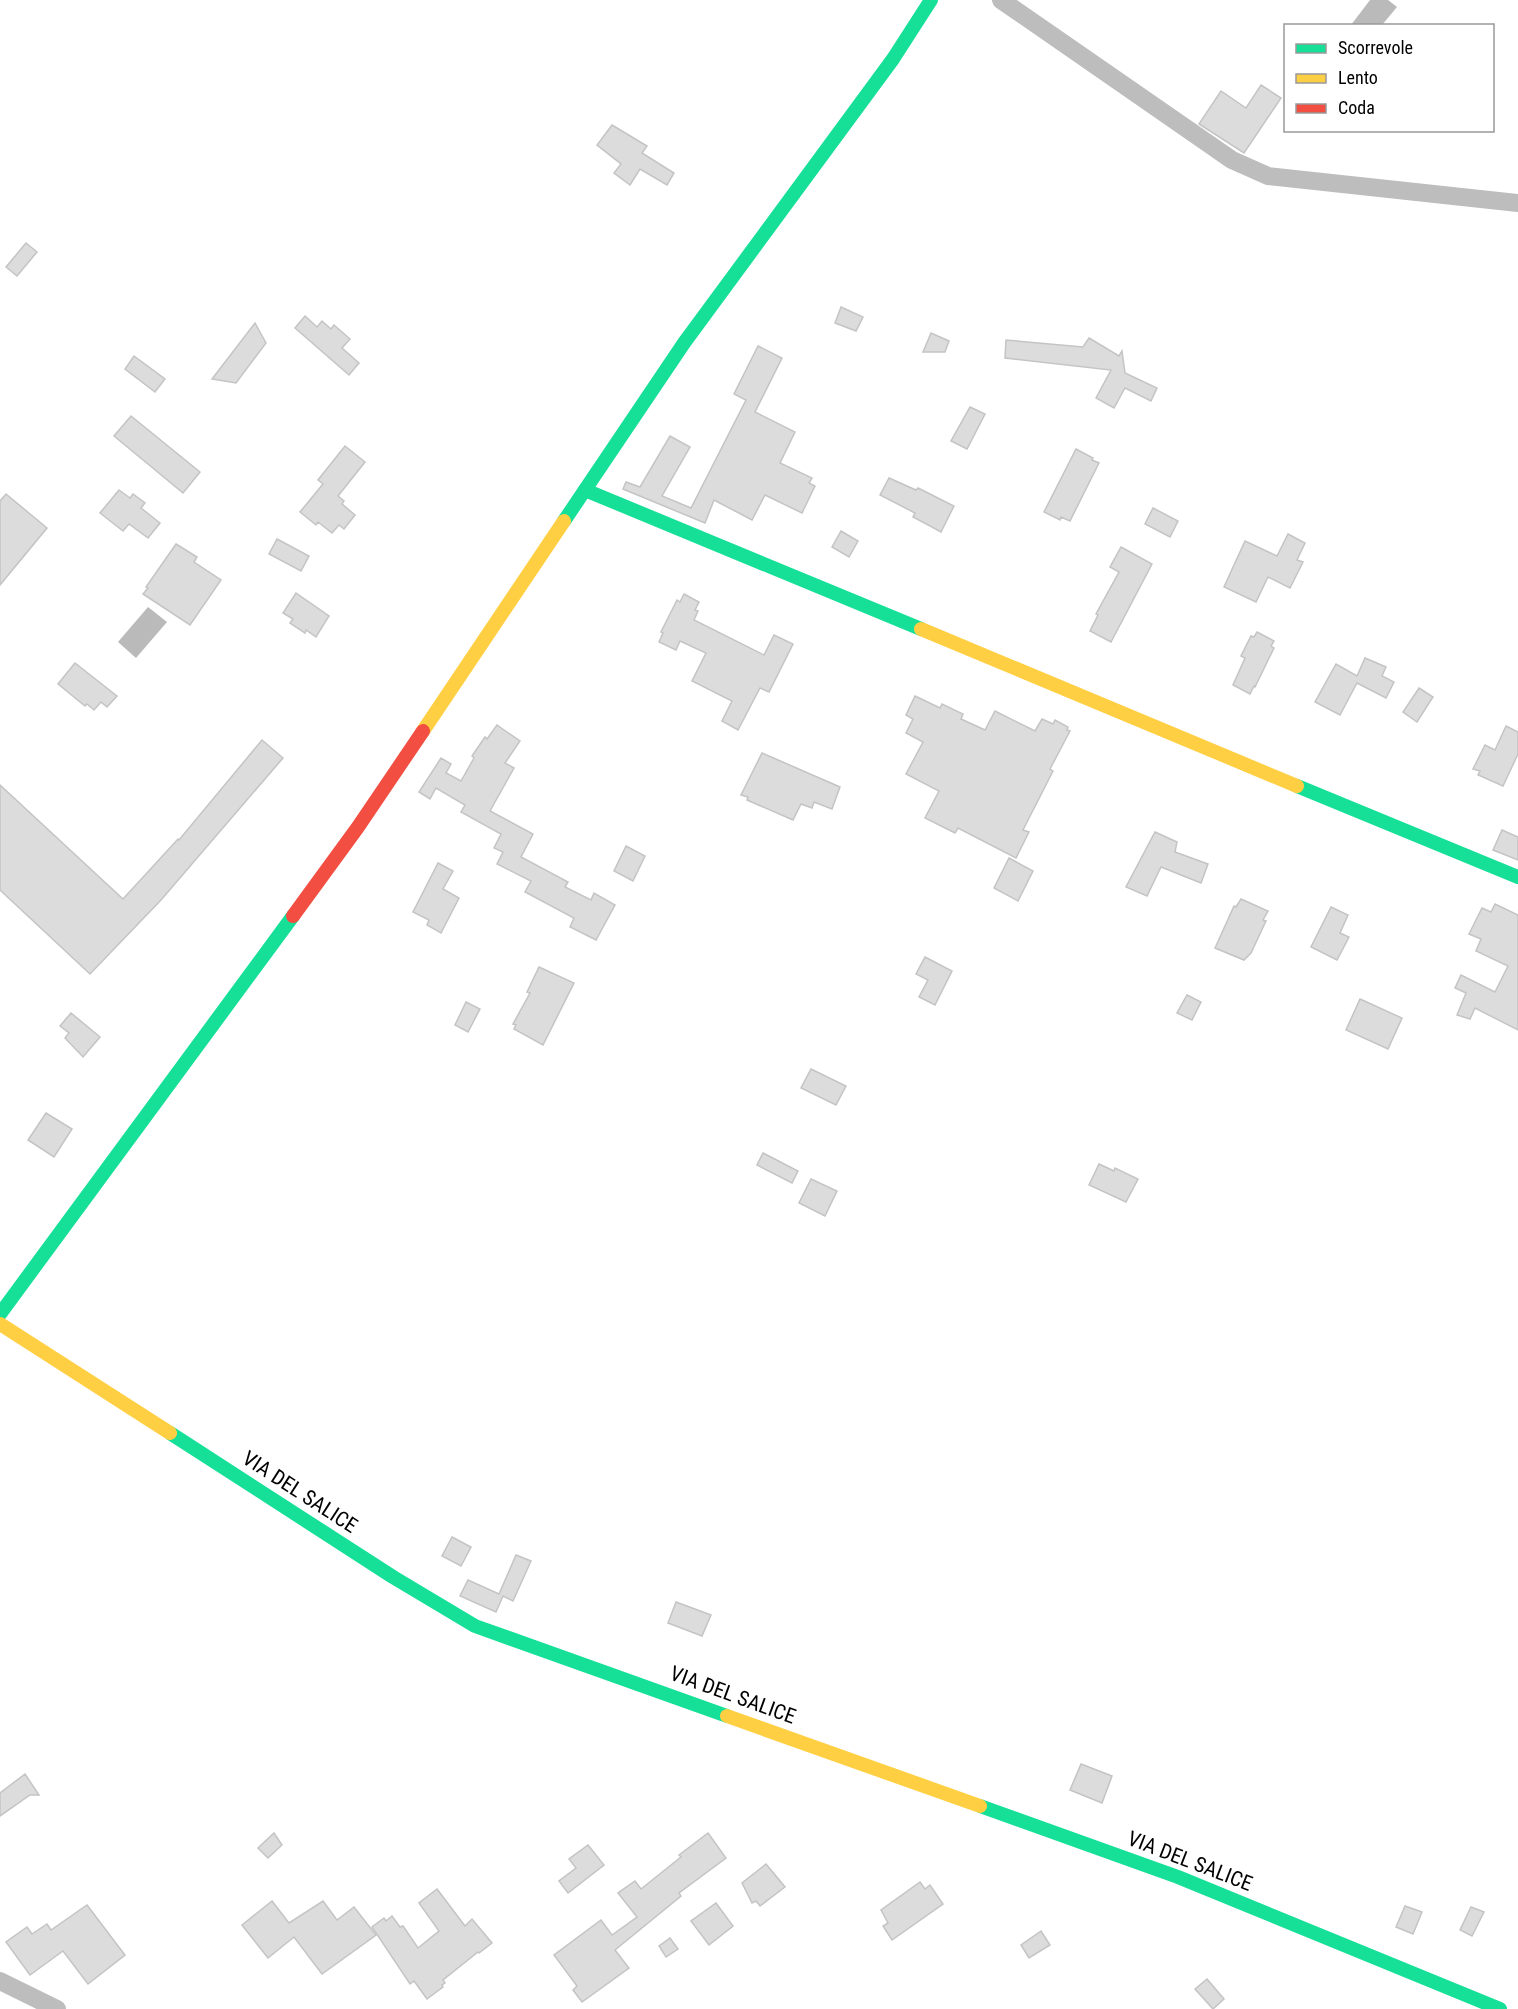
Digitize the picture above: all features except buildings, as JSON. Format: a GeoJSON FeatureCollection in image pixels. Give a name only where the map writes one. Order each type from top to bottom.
{"type":"FeatureCollection","features":[{"type":"Feature","properties":{"kind":"street"},"geometry":{"type":"LineString","coordinates":[[0,1314],[358,827],[684,343],[893,59],[931,0]]}},
{"type":"Feature","properties":{"kind":"street"},"geometry":{"type":"LineString","coordinates":[[1001,0],[1232,160],[1268,176],[1518,203]]}},
{"type":"Feature","properties":{"kind":"street"},"geometry":{"type":"LineString","coordinates":[[585,490],[1518,877]]}},
{"type":"Feature","properties":{"kind":"street","name":"VIA DEL SALICE"},"geometry":{"type":"LineString","coordinates":[[0,1324],[393,1577],[476,1626],[1178,1877],[1500,2009]]}},
{"type":"Feature","properties":{"kind":"street"},"geometry":{"type":"LineString","coordinates":[[0,1981],[57,2009]]}},
{"type":"Feature","properties":{"kind":"shaded area"},"geometry":{"type":"Polygon","coordinates":[[[1370,0],[1388,0],[1397,7],[1383,24],[1352,24],[1370,0]]]}},
{"type":"Feature","properties":{"kind":"shaded area"},"geometry":{"type":"Polygon","coordinates":[[[148,607],[167,622],[136,658],[118,642],[148,607]]]}},
{"type":"Feature","properties":{"kind":"traffic: fast"},"geometry":{"type":"LineString","coordinates":[[564,521],[684,343],[893,59],[931,0]]}},
{"type":"Feature","properties":{"kind":"traffic: fast"},"geometry":{"type":"LineString","coordinates":[[585,490],[921,629]]}},
{"type":"Feature","properties":{"kind":"traffic: fast"},"geometry":{"type":"LineString","coordinates":[[1297,786],[1518,877]]}},
{"type":"Feature","properties":{"kind":"traffic: fast"},"geometry":{"type":"LineString","coordinates":[[0,1314],[293,916]]}},
{"type":"Feature","properties":{"kind":"traffic: fast"},"geometry":{"type":"LineString","coordinates":[[170,1433],[393,1577],[475,1626],[727,1716]]}},
{"type":"Feature","properties":{"kind":"traffic: fast"},"geometry":{"type":"LineString","coordinates":[[980,1806],[1178,1877],[1500,2009]]}},
{"type":"Feature","properties":{"kind":"traffic: slow"},"geometry":{"type":"LineString","coordinates":[[423,731],[564,521]]}},
{"type":"Feature","properties":{"kind":"traffic: slow"},"geometry":{"type":"LineString","coordinates":[[921,629],[1297,786]]}},
{"type":"Feature","properties":{"kind":"traffic: slow"},"geometry":{"type":"LineString","coordinates":[[0,1324],[170,1433]]}},
{"type":"Feature","properties":{"kind":"traffic: slow"},"geometry":{"type":"LineString","coordinates":[[727,1716],[980,1806]]}},
{"type":"Feature","properties":{"kind":"traffic: jam"},"geometry":{"type":"LineString","coordinates":[[293,916],[358,827],[423,731]]}}]}
